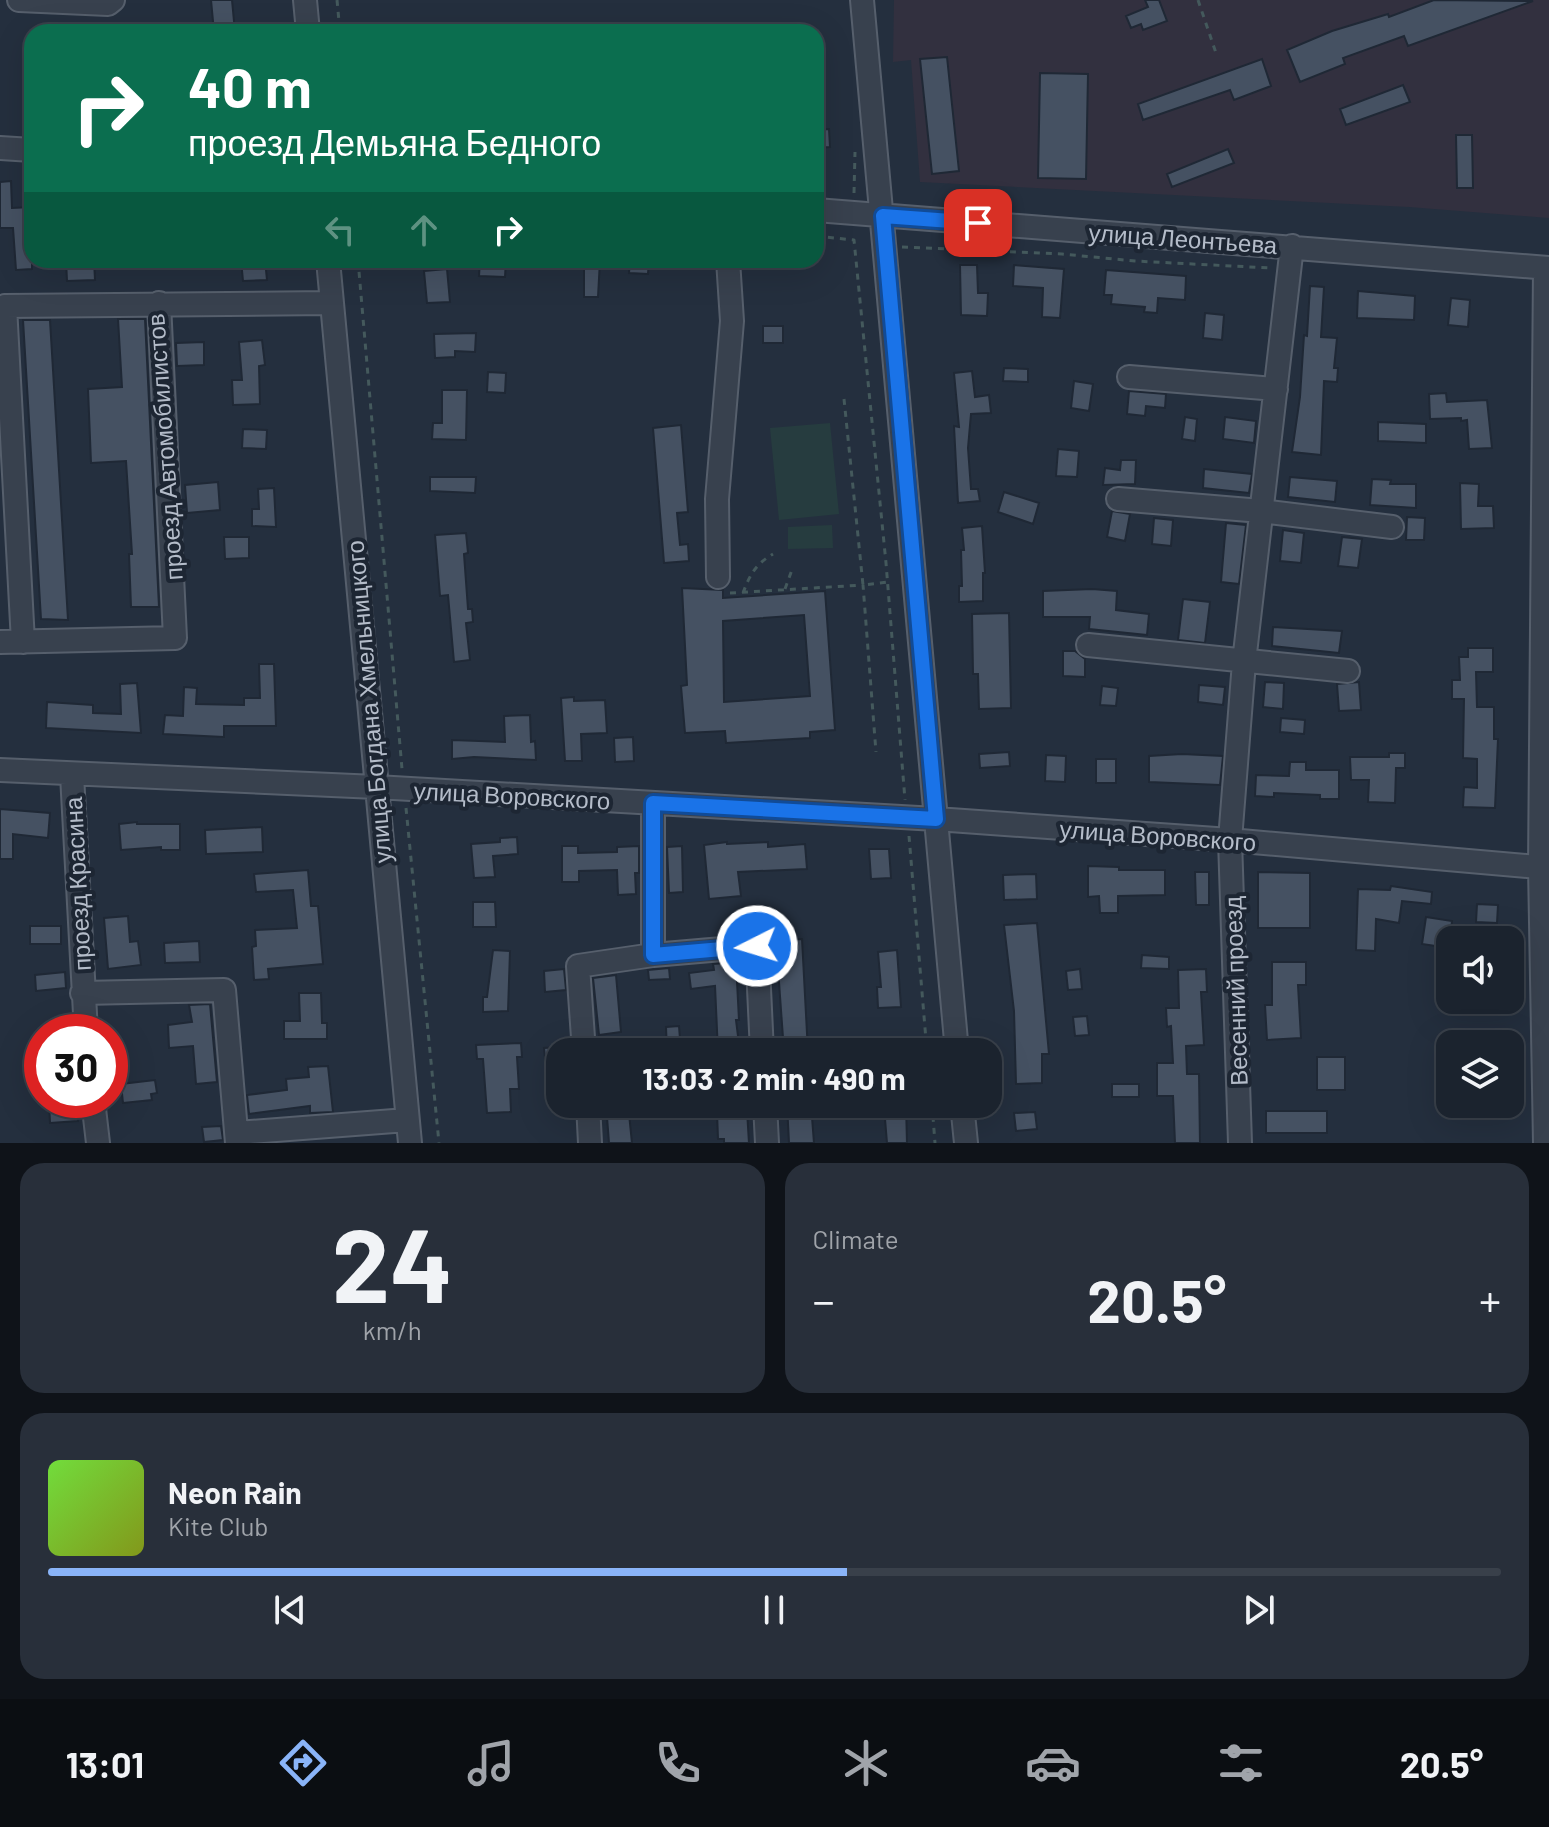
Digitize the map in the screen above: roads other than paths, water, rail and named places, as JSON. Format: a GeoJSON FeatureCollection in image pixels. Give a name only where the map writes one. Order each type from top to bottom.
{"type":"FeatureCollection","features":[{"type":"Feature","properties":{"kind":"street"},"geometry":{"type":"LineString","coordinates":[[19,0],[108,4],[113,0]]}},
{"type":"Feature","properties":{"kind":"street"},"geometry":{"type":"LineString","coordinates":[[305,0],[307,24]]}},
{"type":"Feature","properties":{"kind":"street"},"geometry":{"type":"LineString","coordinates":[[862,0],[956,1038]]}},
{"type":"Feature","properties":{"kind":"street"},"geometry":{"type":"LineString","coordinates":[[0,148],[24,150]]}},
{"type":"Feature","properties":{"kind":"street","name":"улица Леонтьева"},"geometry":{"type":"LineString","coordinates":[[824,211],[1291,258],[1547,268]]}},
{"type":"Feature","properties":{"kind":"street","name":"Весенний проезд"},"geometry":{"type":"LineString","coordinates":[[1240,1143],[1230,840],[1244,662],[1291,258]]}},
{"type":"Feature","properties":{"kind":"street","name":"улица Богдана Хмельницкого"},"geometry":{"type":"LineString","coordinates":[[329,268],[410,1143]]}},
{"type":"Feature","properties":{"kind":"street"},"geometry":{"type":"LineString","coordinates":[[723,585],[717,499],[732,321],[729,268]]}},
{"type":"Feature","properties":{"kind":"street"},"geometry":{"type":"LineString","coordinates":[[1545,1143],[1547,268]]}},
{"type":"Feature","properties":{"kind":"street"},"geometry":{"type":"LineString","coordinates":[[159,303],[332,303]]}},
{"type":"Feature","properties":{"kind":"street","name":"проезд Автомобилистов"},"geometry":{"type":"LineString","coordinates":[[159,303],[175,638],[23,642],[2,306],[159,303]]}},
{"type":"Feature","properties":{"kind":"street"},"geometry":{"type":"LineString","coordinates":[[1129,377],[1276,389]]}},
{"type":"Feature","properties":{"kind":"street"},"geometry":{"type":"LineString","coordinates":[[1118,499],[1261,511],[1392,527]]}},
{"type":"Feature","properties":{"kind":"street"},"geometry":{"type":"LineString","coordinates":[[0,642],[23,642]]}},
{"type":"Feature","properties":{"kind":"street"},"geometry":{"type":"LineString","coordinates":[[1088,645],[1348,671]]}},
{"type":"Feature","properties":{"kind":"street","name":"улица Воровского"},"geometry":{"type":"LineString","coordinates":[[0,770],[376,787],[906,817],[1545,867]]}},
{"type":"Feature","properties":{"kind":"street","name":"проезд Красина"},"geometry":{"type":"LineString","coordinates":[[72,775],[84,1014]]}},
{"type":"Feature","properties":{"kind":"street"},"geometry":{"type":"LineString","coordinates":[[653,803],[653,955]]}},
{"type":"Feature","properties":{"kind":"street"},"geometry":{"type":"LineString","coordinates":[[583,1038],[578,966],[653,955],[757,946],[761,1038]]}},
{"type":"Feature","properties":{"kind":"street","name":"проезд Красина"},"geometry":{"type":"LineString","coordinates":[[82,993],[224,990],[237,1138],[407,1120]]}},
{"type":"Feature","properties":{"kind":"street"},"geometry":{"type":"LineString","coordinates":[[95,1118],[98,1143]]}},
{"type":"Feature","properties":{"kind":"street"},"geometry":{"type":"LineString","coordinates":[[589,1118],[590,1143]]}},
{"type":"Feature","properties":{"kind":"street"},"geometry":{"type":"LineString","coordinates":[[766,1118],[767,1143]]}},
{"type":"Feature","properties":{"kind":"street"},"geometry":{"type":"LineString","coordinates":[[963,1118],[966,1143]]}}]}
